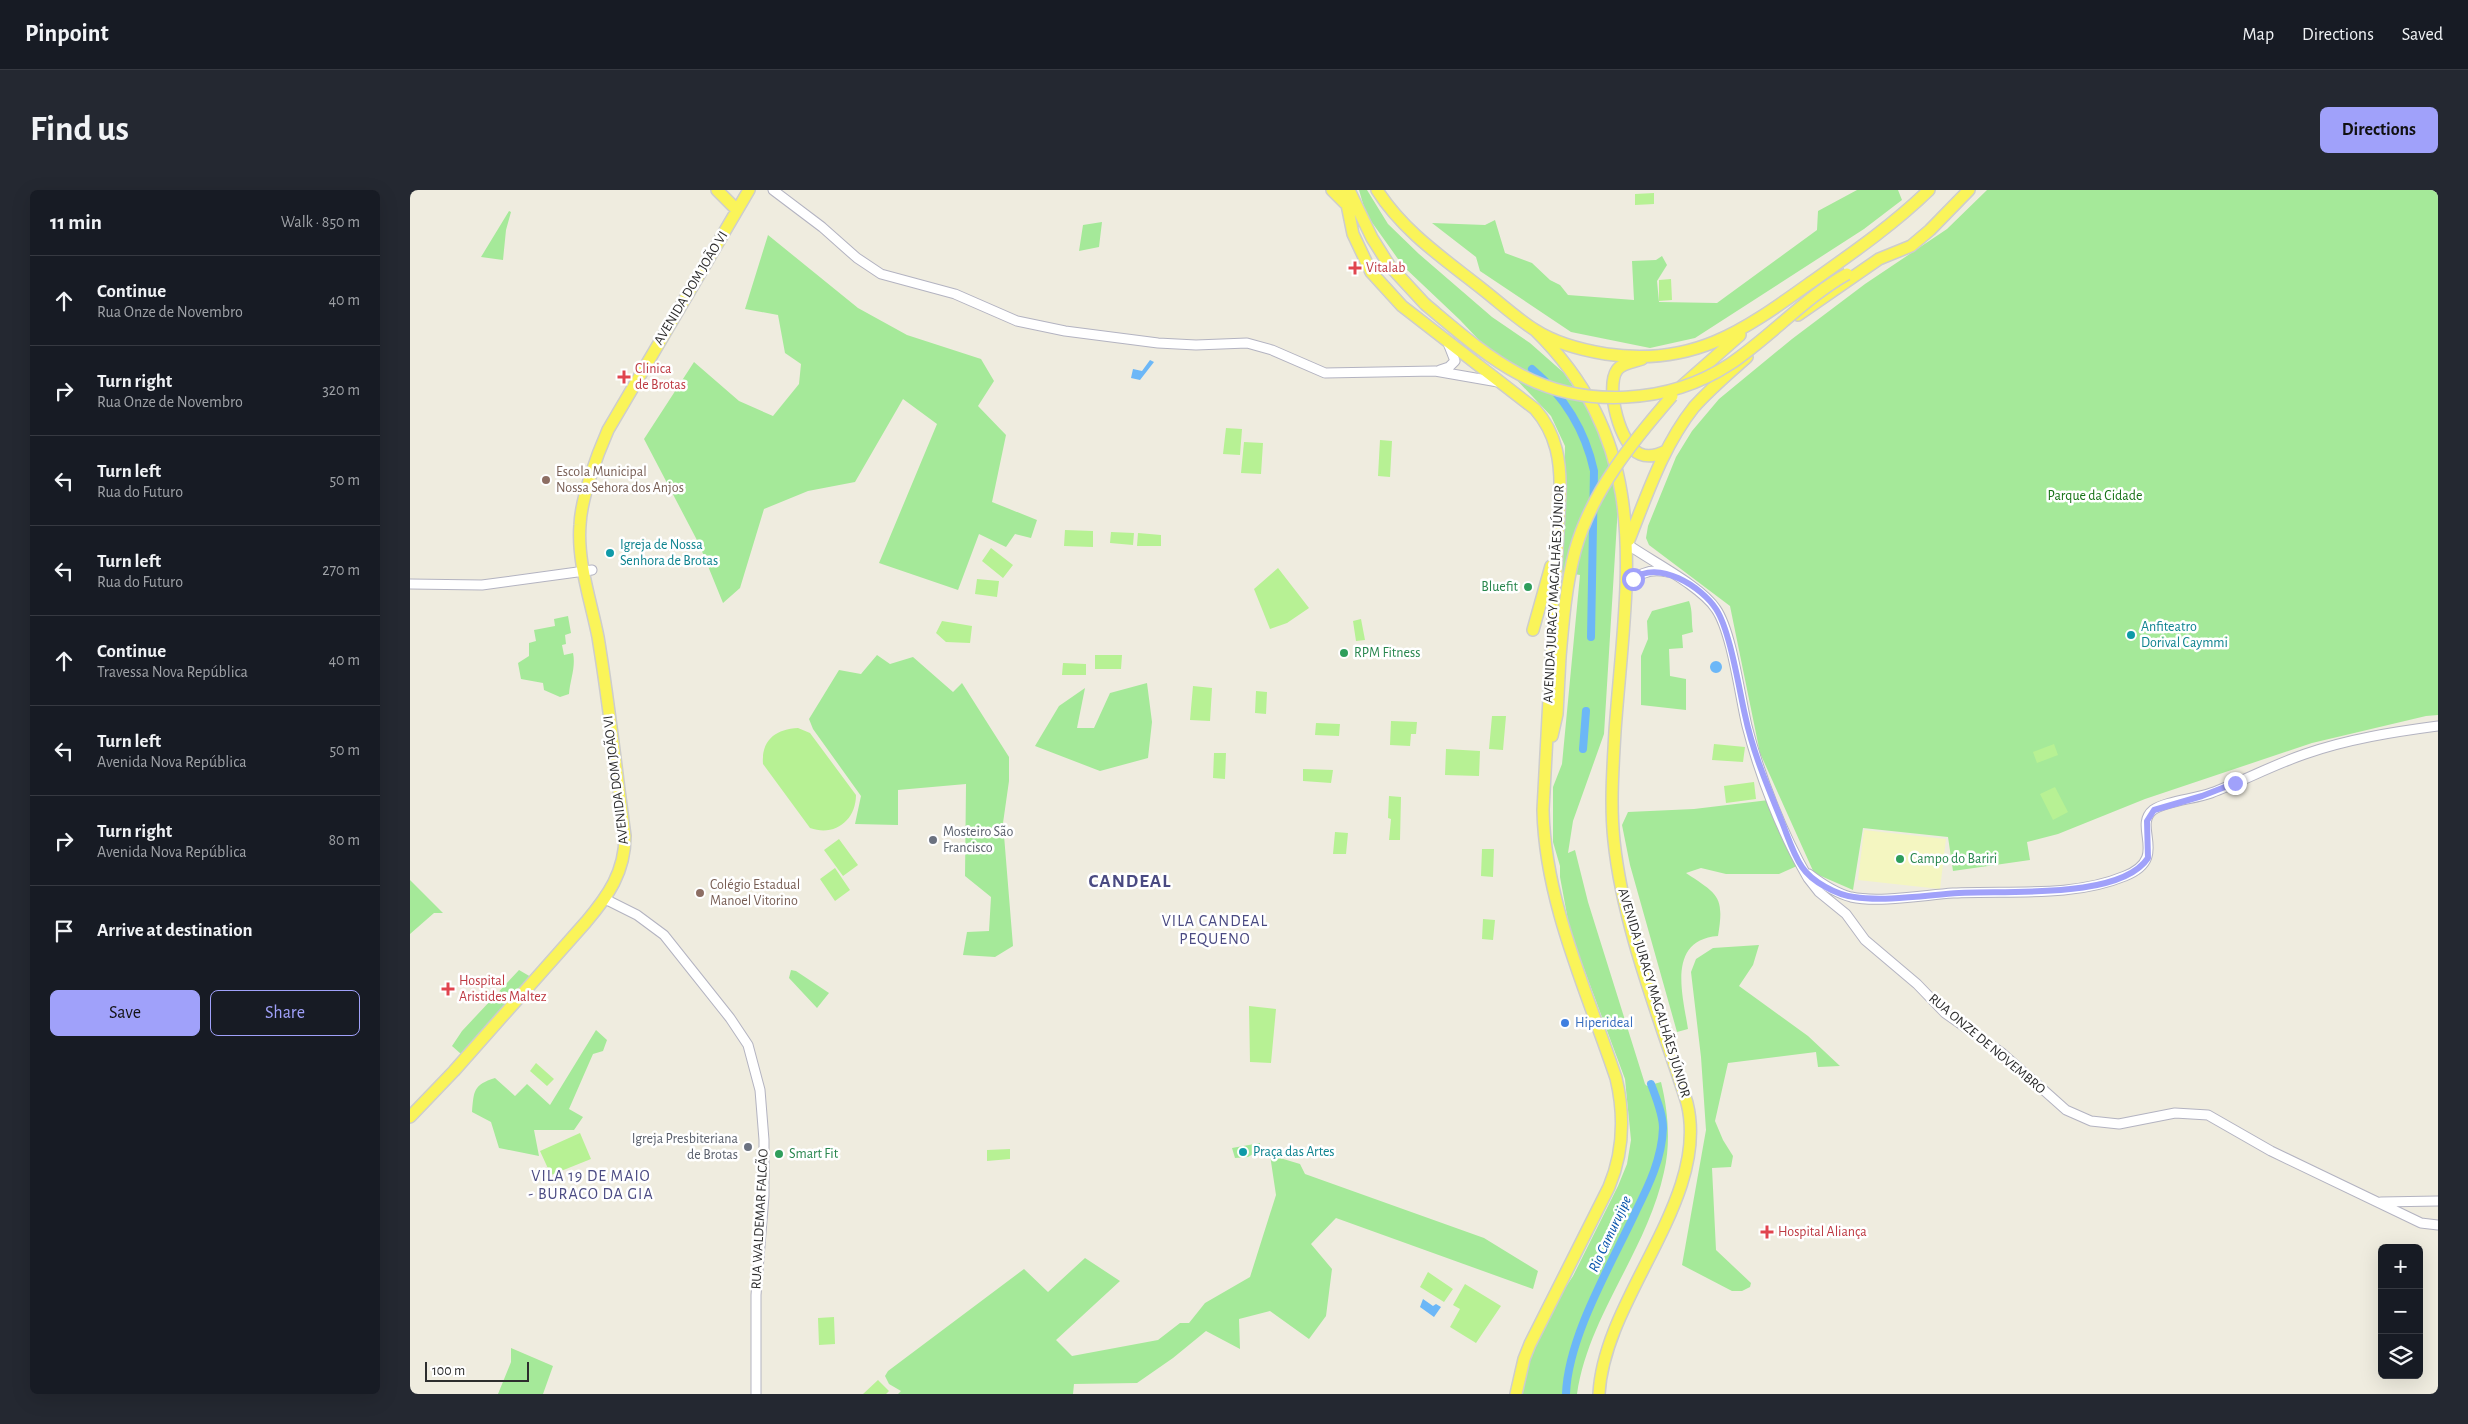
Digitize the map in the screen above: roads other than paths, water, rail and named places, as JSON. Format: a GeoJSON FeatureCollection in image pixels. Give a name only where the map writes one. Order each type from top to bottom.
{"type":"FeatureCollection","features":[{"type":"Feature","properties":{"kind":"main road"},"geometry":{"type":"LineString","coordinates":[[717,190],[737,210]]}},
{"type":"Feature","properties":{"kind":"main road","name":"AVENIDA DOM JOÃO VI"},"geometry":{"type":"LineString","coordinates":[[410,1117],[428,1100],[547,967],[605,899],[619,874],[623,860],[625,836],[588,571],[586,497],[593,468],[608,430],[749,190]]}},
{"type":"Feature","properties":{"kind":"main road"},"geometry":{"type":"LineString","coordinates":[[1332,190],[1344,203]]}},
{"type":"Feature","properties":{"kind":"main road"},"geometry":{"type":"LineString","coordinates":[[1344,190],[1344,203]]}},
{"type":"Feature","properties":{"kind":"main road"},"geometry":{"type":"LineString","coordinates":[[1349,190],[1372,238],[1389,265],[1425,304],[1470,341],[1520,375],[1545,386],[1591,396],[1628,397],[1655,394],[1685,387],[1729,364],[1847,274],[1911,246],[1970,190]]}},
{"type":"Feature","properties":{"kind":"main road"},"geometry":{"type":"LineString","coordinates":[[1377,190],[1389,208],[1417,238],[1535,330],[1562,343],[1597,352],[1650,356],[1695,350],[1733,334],[1764,316]]}},
{"type":"Feature","properties":{"kind":"main road"},"geometry":{"type":"LineString","coordinates":[[1545,767],[1557,714],[1560,657],[1569,577],[1576,549],[1590,512],[1625,454],[1672,396],[1719,352],[1764,316],[1868,242],[1928,191]]}},
{"type":"Feature","properties":{"kind":"main road","name":"AVENIDA JURACY MAGALHÃES JÚNIOR"},"geometry":{"type":"LineString","coordinates":[[1344,203],[1353,234],[1371,272],[1402,306],[1535,409],[1545,420],[1552,433],[1561,470],[1543,818],[1547,863],[1570,944],[1616,1078],[1620,1096],[1622,1138],[1616,1170],[1609,1187],[1530,1344],[1524,1359],[1516,1394]]}},
{"type":"Feature","properties":{"kind":"main road"},"geometry":{"type":"LineString","coordinates":[[1627,544],[1666,450],[1694,408],[1738,365],[1792,319],[1879,259]]}},
{"type":"Feature","properties":{"kind":"main road","name":"AVENIDA JURACY MAGALHÃES JÚNIOR"},"geometry":{"type":"LineString","coordinates":[[1535,330],[1572,374],[1600,418],[1613,453],[1621,485],[1627,544],[1612,788],[1614,841],[1629,922],[1687,1103],[1692,1125],[1692,1139],[1686,1168],[1676,1198],[1611,1341],[1603,1367],[1599,1394]]}},
{"type":"Feature","properties":{"kind":"main road"},"geometry":{"type":"LineString","coordinates":[[1650,356],[1619,368],[1612,380],[1611,390],[1626,439],[1634,450],[1650,456],[1666,450]]}},
{"type":"Feature","properties":{"kind":"main road"},"geometry":{"type":"LineString","coordinates":[[1533,630],[1558,542]]}},
{"type":"Feature","properties":{"kind":"street"},"geometry":{"type":"LineString","coordinates":[[786,190],[792,204]]}},
{"type":"Feature","properties":{"kind":"street"},"geometry":{"type":"LineString","coordinates":[[776,191],[857,258],[881,274],[955,294],[1017,321],[1065,331],[1170,344],[1247,343],[1272,350],[1325,373],[1435,371],[1501,382]]}},
{"type":"Feature","properties":{"kind":"street"},"geometry":{"type":"LineString","coordinates":[[1435,371],[1450,367],[1455,361],[1445,338]]}},
{"type":"Feature","properties":{"kind":"street","name":"RUA ONZE DE NOVEMBRO"},"geometry":{"type":"LineString","coordinates":[[1627,544],[1704,596],[1716,609],[1721,619],[1760,771],[1803,869],[1814,885],[1851,919],[1865,940],[1917,984],[1945,1013],[2002,1053],[2066,1110],[2103,1124],[2118,1124],[2174,1113],[2208,1115],[2271,1151],[2378,1202],[2438,1201]]}},
{"type":"Feature","properties":{"kind":"street"},"geometry":{"type":"LineString","coordinates":[[410,584],[482,585],[588,571]]}},
{"type":"Feature","properties":{"kind":"street"},"geometry":{"type":"LineString","coordinates":[[1624,592],[1633,579],[1642,573],[1657,571],[1670,573]]}},
{"type":"Feature","properties":{"kind":"street"},"geometry":{"type":"LineString","coordinates":[[1803,869],[1825,886],[1853,897],[1873,898],[1963,893],[2032,892],[2091,886],[2117,879],[2136,871],[2146,862],[2149,855],[2148,817],[2161,806],[2212,793],[2286,761],[2322,748],[2396,732],[2438,726]]}},
{"type":"Feature","properties":{"kind":"street"},"geometry":{"type":"LineString","coordinates":[[1834,903],[1839,893]]}},
{"type":"Feature","properties":{"kind":"street","name":"RUA WALDEMAR FALCÃO"},"geometry":{"type":"LineString","coordinates":[[605,899],[637,915],[664,935],[730,1018],[748,1045],[760,1090],[764,1133],[764,1196],[756,1295],[756,1394]]}},
{"type":"Feature","properties":{"kind":"street"},"geometry":{"type":"LineString","coordinates":[[2378,1202],[2420,1222],[2438,1225]]}},
{"type":"Feature","properties":{"kind":"water"},"geometry":{"type":"Polygon","coordinates":[[[1150,360],[1154,362],[1140,380],[1131,378],[1133,369],[1142,371],[1150,360]]]}},
{"type":"Feature","properties":{"kind":"water"},"geometry":{"type":"Polygon","coordinates":[[[1718,661],[1721,662],[1721,672],[1714,673],[1711,672],[1710,665],[1711,662],[1718,661]]]}},
{"type":"Feature","properties":{"kind":"water"},"geometry":{"type":"Polygon","coordinates":[[[1423,1299],[1433,1306],[1436,1304],[1441,1307],[1434,1317],[1420,1307],[1423,1299]]]}},
{"type":"Feature","properties":{"kind":"waterway"},"geometry":{"type":"LineString","coordinates":[[1532,369],[1554,390],[1572,414],[1585,441],[1594,471],[1591,637]]}},
{"type":"Feature","properties":{"kind":"waterway"},"geometry":{"type":"LineString","coordinates":[[1583,749],[1586,711]]}},
{"type":"Feature","properties":{"kind":"waterway","name":"Rio Camurujipe"},"geometry":{"type":"LineString","coordinates":[[1566,1394],[1574,1348],[1583,1324],[1604,1276],[1646,1191],[1657,1161],[1662,1139],[1663,1123],[1651,1084]]}},
{"type":"Feature","properties":{"kind":"place","name":"Vitalab"},"geometry":{"type":"Point","coordinates":[1355,268]}},
{"type":"Feature","properties":{"kind":"place","name":"Clinica de Brotas"},"geometry":{"type":"Point","coordinates":[624,377]}},
{"type":"Feature","properties":{"kind":"place","name":"Escola Municipal Nossa Sehora dos Anjos"},"geometry":{"type":"Point","coordinates":[546,480]}},
{"type":"Feature","properties":{"kind":"place","name":"Igreja de Nossa Senhora de Brotas"},"geometry":{"type":"Point","coordinates":[610,553]}},
{"type":"Feature","properties":{"kind":"place","name":"Bluefit"},"geometry":{"type":"Point","coordinates":[1528,587]}},
{"type":"Feature","properties":{"kind":"place","name":"Anfiteatro Dorival Caymmi"},"geometry":{"type":"Point","coordinates":[2131,635]}},
{"type":"Feature","properties":{"kind":"place","name":"RPM Fitness"},"geometry":{"type":"Point","coordinates":[1344,653]}},
{"type":"Feature","properties":{"kind":"place","name":"Mosteiro São Francisco"},"geometry":{"type":"Point","coordinates":[933,840]}},
{"type":"Feature","properties":{"kind":"place","name":"Campo do Bariri"},"geometry":{"type":"Point","coordinates":[1900,859]}},
{"type":"Feature","properties":{"kind":"place","name":"Colégio Estadual Manoel Vitorino"},"geometry":{"type":"Point","coordinates":[700,893]}},
{"type":"Feature","properties":{"kind":"place","name":"Hospital Aristides Maltez"},"geometry":{"type":"Point","coordinates":[448,989]}},
{"type":"Feature","properties":{"kind":"place","name":"Hiperideal"},"geometry":{"type":"Point","coordinates":[1565,1023]}},
{"type":"Feature","properties":{"kind":"place","name":"Igreja Presbiteriana de Brotas"},"geometry":{"type":"Point","coordinates":[748,1147]}},
{"type":"Feature","properties":{"kind":"place","name":"Praça das Artes"},"geometry":{"type":"Point","coordinates":[1243,1152]}},
{"type":"Feature","properties":{"kind":"place","name":"Smart Fit"},"geometry":{"type":"Point","coordinates":[779,1154]}},
{"type":"Feature","properties":{"kind":"place","name":"Hospital Aliança"},"geometry":{"type":"Point","coordinates":[1767,1232]}},
{"type":"Feature","properties":{"kind":"district","name":"CANDEAL"},"geometry":{"type":"Point","coordinates":[1130,881]}},
{"type":"Feature","properties":{"kind":"district","name":"VILA CANDEAL PEQUENO"},"geometry":{"type":"Point","coordinates":[1215,930]}},
{"type":"Feature","properties":{"kind":"district","name":"VILA 19 DE MAIO - BURACO DA GIA"},"geometry":{"type":"Point","coordinates":[591,1185]}},
{"type":"Feature","properties":{"kind":"park label","name":"Parque da Cidade"},"geometry":{"type":"Point","coordinates":[2095,496]}}]}
